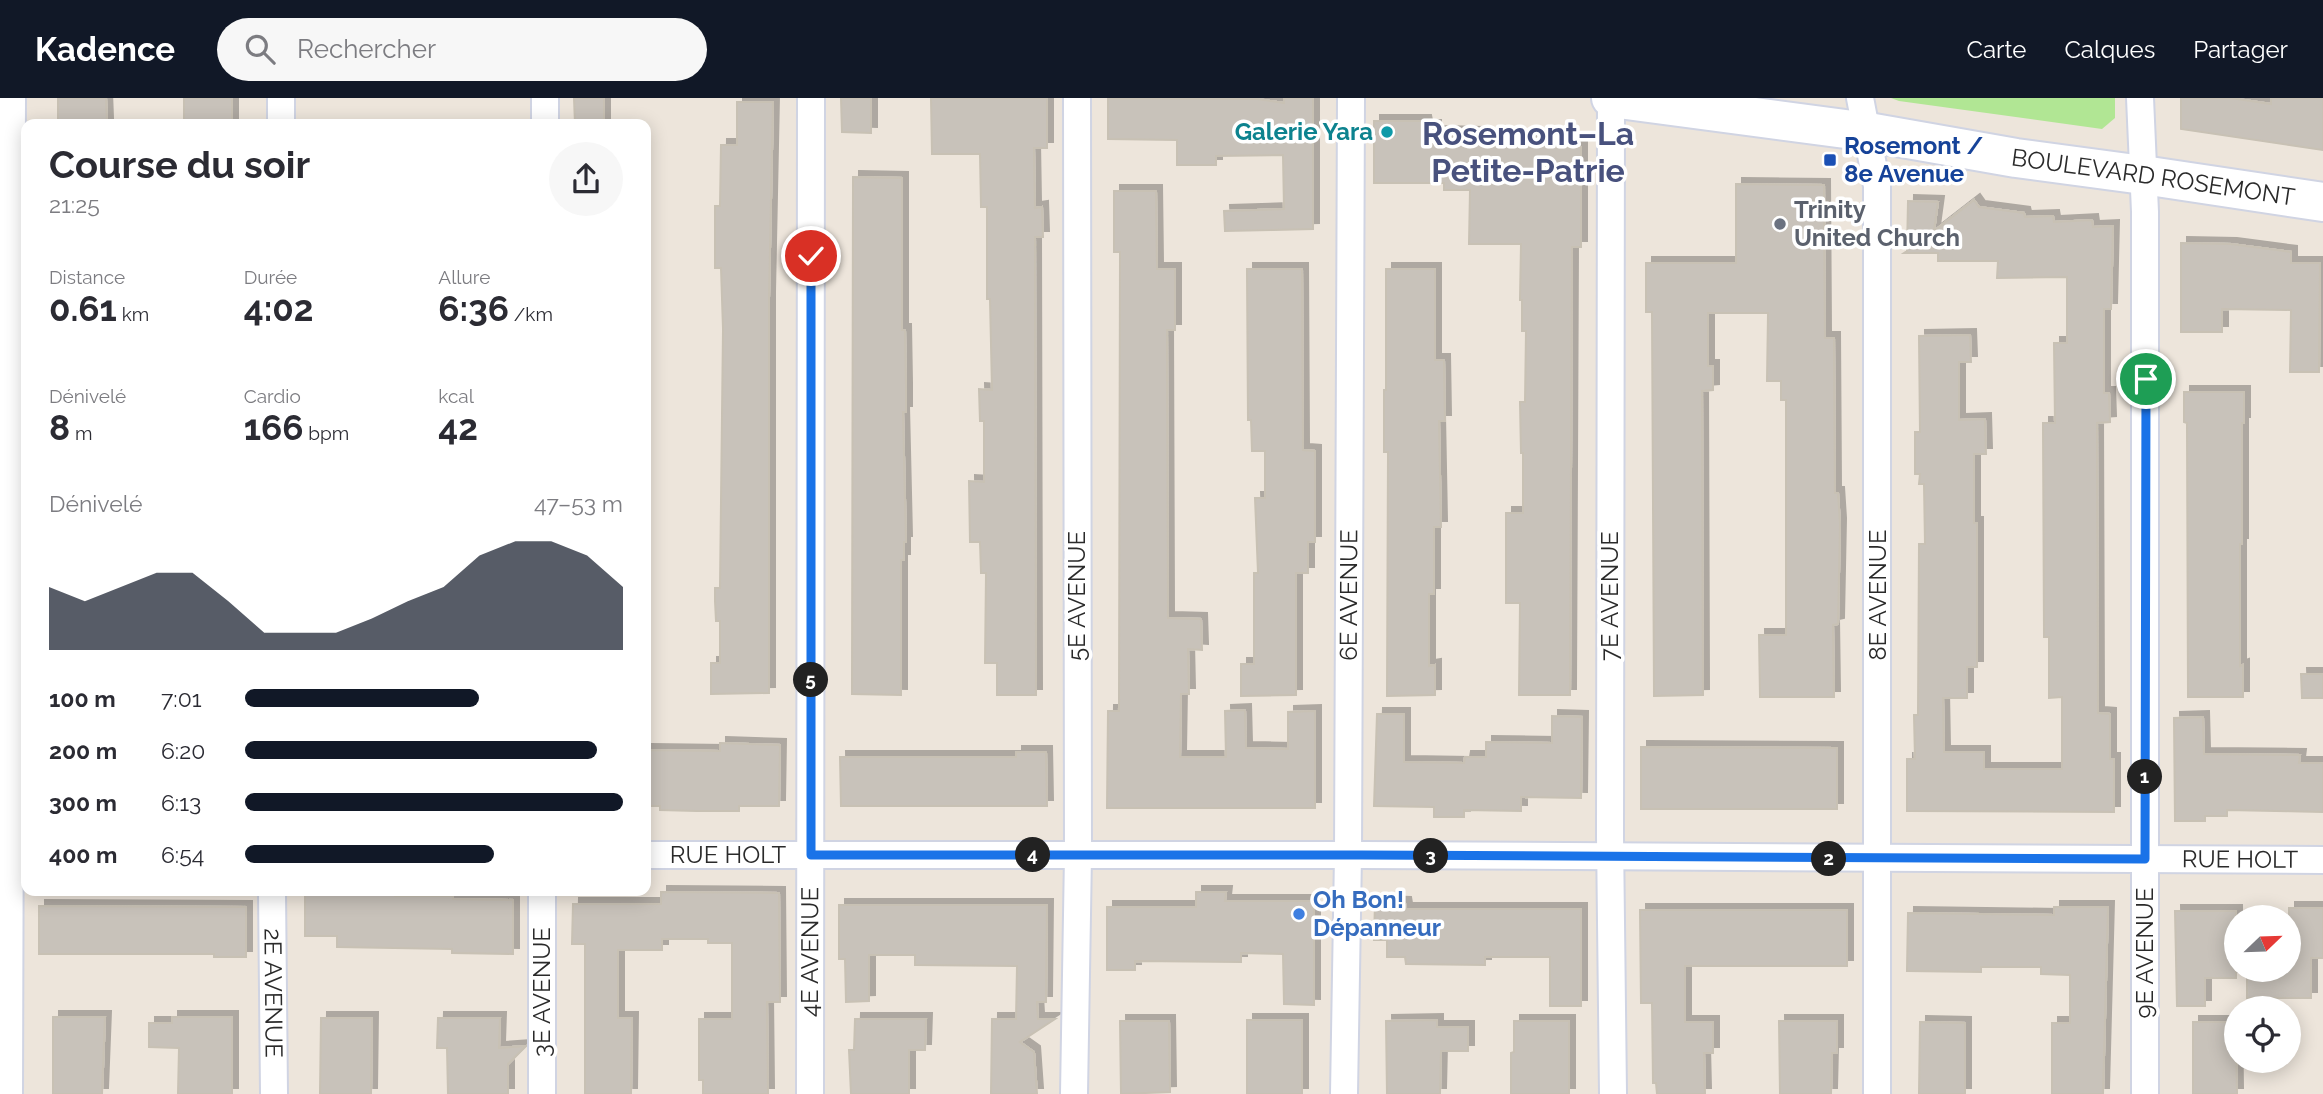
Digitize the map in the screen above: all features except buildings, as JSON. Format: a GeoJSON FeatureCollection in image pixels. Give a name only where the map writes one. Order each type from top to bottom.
{"type":"FeatureCollection","features":[{"type":"Feature","properties":{"kind":"main road","name":"BOULEVARD ROSEMONT"},"geometry":{"type":"LineString","coordinates":[[1611,98],[1864,115],[2016,159],[2323,202]]}},
{"type":"Feature","properties":{"kind":"street"},"geometry":{"type":"LineString","coordinates":[[9,1094],[12,853],[12,98]]}},
{"type":"Feature","properties":{"kind":"street"},"geometry":{"type":"LineString","coordinates":[[281,98],[281,119]]}},
{"type":"Feature","properties":{"kind":"street"},"geometry":{"type":"LineString","coordinates":[[545,98],[545,119]]}},
{"type":"Feature","properties":{"kind":"street","name":"4E AVENUE"},"geometry":{"type":"LineString","coordinates":[[810,1094],[811,98]]}},
{"type":"Feature","properties":{"kind":"street","name":"5E AVENUE"},"geometry":{"type":"LineString","coordinates":[[1074,1094],[1078,855],[1077,98]]}},
{"type":"Feature","properties":{"kind":"street","name":"6E AVENUE"},"geometry":{"type":"LineString","coordinates":[[1345,1094],[1351,98]]}},
{"type":"Feature","properties":{"kind":"street","name":"7E AVENUE"},"geometry":{"type":"LineString","coordinates":[[1611,98],[1610,858],[1613,1094]]}},
{"type":"Feature","properties":{"kind":"street","name":"9E AVENUE"},"geometry":{"type":"LineString","coordinates":[[2140,98],[2145,212],[2145,1094]]}},
{"type":"Feature","properties":{"kind":"street","name":"8E AVENUE"},"geometry":{"type":"LineString","coordinates":[[1864,115],[1877,200],[1877,1094]]}},
{"type":"Feature","properties":{"kind":"street","name":"RUE HOLT"},"geometry":{"type":"LineString","coordinates":[[651,855],[2323,860]]}},
{"type":"Feature","properties":{"kind":"street","name":"2E AVENUE"},"geometry":{"type":"LineString","coordinates":[[272,896],[274,1094]]}},
{"type":"Feature","properties":{"kind":"street","name":"3E AVENUE"},"geometry":{"type":"LineString","coordinates":[[542,896],[542,1094]]}},
{"type":"Feature","properties":{"kind":"green space"},"geometry":{"type":"Polygon","coordinates":[[[1891,98],[2115,98],[2115,118],[2102,129],[1891,98]]]}},
{"type":"Feature","properties":{"kind":"place","name":"Galerie Yara"},"geometry":{"type":"Point","coordinates":[1387,132]}},
{"type":"Feature","properties":{"kind":"place","name":"Rosemont / 8e Avenue"},"geometry":{"type":"Point","coordinates":[1830,160]}},
{"type":"Feature","properties":{"kind":"place","name":"Trinity United Church"},"geometry":{"type":"Point","coordinates":[1780,224]}},
{"type":"Feature","properties":{"kind":"place","name":"Oh Bon! Dépanneur"},"geometry":{"type":"Point","coordinates":[1299,914]}},
{"type":"Feature","properties":{"kind":"district","name":"Rosemont–La Petite-Patrie"},"geometry":{"type":"Point","coordinates":[1528,152]}},
{"type":"Feature","properties":{"kind":"route"},"geometry":{"type":"LineString","coordinates":[[811,256],[811,855],[2145,859],[2146,379]]}}]}
